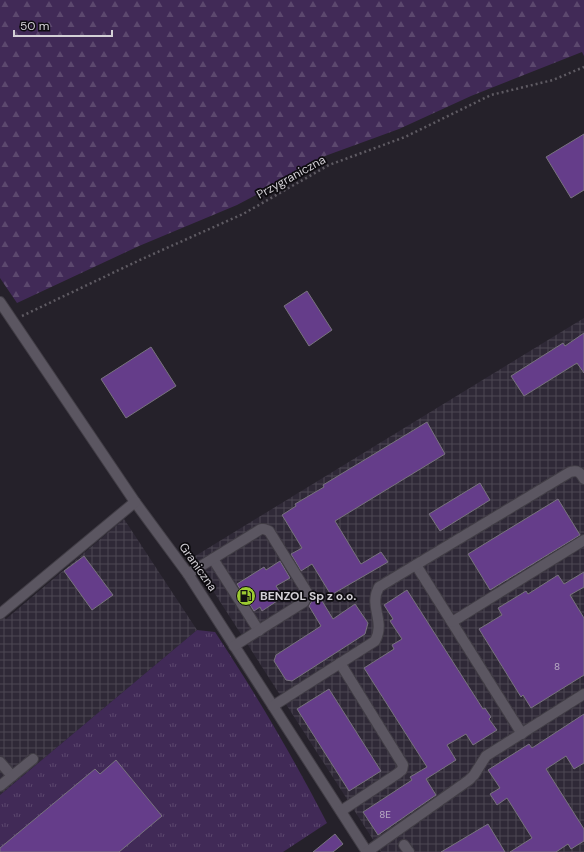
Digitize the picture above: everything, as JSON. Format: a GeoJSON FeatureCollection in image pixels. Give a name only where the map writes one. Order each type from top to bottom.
{"type":"FeatureCollection","features":[{"type":"Feature","properties":{"kind":"street","name":"Graniczna"},"geometry":{"type":"LineString","coordinates":[[0,302],[135,502],[188,574],[367,852]]}},
{"type":"Feature","properties":{"kind":"street"},"geometry":{"type":"LineString","coordinates":[[273,706],[375,641],[379,628],[374,601],[379,587],[570,472],[576,470],[580,472],[584,479]]}},
{"type":"Feature","properties":{"kind":"street"},"geometry":{"type":"LineString","coordinates":[[0,614],[135,502]]}},
{"type":"Feature","properties":{"kind":"street"},"geometry":{"type":"LineString","coordinates":[[188,574],[261,529],[269,531],[308,596],[304,602],[234,646]]}},
{"type":"Feature","properties":{"kind":"street"},"geometry":{"type":"LineString","coordinates":[[452,622],[584,540]]}},
{"type":"Feature","properties":{"kind":"street"},"geometry":{"type":"LineString","coordinates":[[213,559],[259,630]]}},
{"type":"Feature","properties":{"kind":"street"},"geometry":{"type":"LineString","coordinates":[[416,565],[522,734]]}},
{"type":"Feature","properties":{"kind":"street"},"geometry":{"type":"LineString","coordinates":[[340,663],[403,765],[402,770],[397,774],[340,811]]}},
{"type":"Feature","properties":{"kind":"street"},"geometry":{"type":"LineString","coordinates":[[367,852],[469,780],[486,756],[584,694]]}},
{"type":"Feature","properties":{"kind":"street"},"geometry":{"type":"LineString","coordinates":[[0,786],[33,759]]}},
{"type":"Feature","properties":{"kind":"street"},"geometry":{"type":"LineString","coordinates":[[0,762],[12,776]]}},
{"type":"Feature","properties":{"kind":"path","name":"Przygraniczna"},"geometry":{"type":"LineString","coordinates":[[13,320],[142,259],[243,214],[329,165],[406,137],[491,95],[553,80],[584,67]]}},
{"type":"Feature","properties":{"kind":"shaded area"},"geometry":{"type":"Polygon","coordinates":[[[584,318],[584,852],[381,852],[192,558],[584,318]]]}},
{"type":"Feature","properties":{"kind":"shaded area"},"geometry":{"type":"Polygon","coordinates":[[[124,519],[197,630],[0,795],[0,613],[6,619],[124,519]]]}},
{"type":"Feature","properties":{"kind":"green space"},"geometry":{"type":"Polygon","coordinates":[[[0,0],[584,0],[584,56],[582,52],[471,96],[399,129],[325,156],[237,205],[139,246],[17,303],[0,278],[0,0]]]}},
{"type":"Feature","properties":{"kind":"green space"},"geometry":{"type":"Polygon","coordinates":[[[197,630],[215,632],[274,726],[327,823],[283,852],[0,852],[0,795],[197,630]]]}},
{"type":"Feature","properties":{"kind":"building"},"geometry":{"type":"Polygon","coordinates":[[[584,134],[584,190],[571,198],[546,157],[584,134]]]}},
{"type":"Feature","properties":{"kind":"building"},"geometry":{"type":"Polygon","coordinates":[[[307,291],[332,330],[309,346],[284,306],[307,291]]]}},
{"type":"Feature","properties":{"kind":"building"},"geometry":{"type":"Polygon","coordinates":[[[584,333],[584,373],[577,363],[524,396],[511,376],[563,343],[565,346],[584,333]]]}},
{"type":"Feature","properties":{"kind":"building"},"geometry":{"type":"Polygon","coordinates":[[[151,347],[176,386],[126,418],[101,379],[151,347]]]}},
{"type":"Feature","properties":{"kind":"building"},"geometry":{"type":"Polygon","coordinates":[[[427,422],[445,454],[335,521],[361,564],[381,552],[388,562],[331,595],[312,564],[301,571],[291,554],[302,548],[282,515],[296,506],[295,504],[324,487],[323,485],[427,422]]]}},
{"type":"Feature","properties":{"kind":"building"},"geometry":{"type":"Polygon","coordinates":[[[480,483],[490,500],[440,531],[429,514],[480,483]]]}},
{"type":"Feature","properties":{"kind":"building"},"geometry":{"type":"Polygon","coordinates":[[[558,499],[580,535],[490,590],[468,554],[558,499]]]}},
{"type":"Feature","properties":{"kind":"building"},"geometry":{"type":"Polygon","coordinates":[[[84,556],[113,595],[92,610],[64,571],[84,556]]]}},
{"type":"Feature","properties":{"kind":"building"},"geometry":{"type":"Polygon","coordinates":[[[280,561],[290,578],[276,586],[283,597],[262,611],[260,607],[254,611],[237,584],[264,567],[266,570],[280,561]]]}},
{"type":"Feature","properties":{"kind":"building"},"geometry":{"type":"Polygon","coordinates":[[[584,572],[584,587],[570,595],[584,618],[584,675],[531,708],[523,695],[521,697],[479,629],[502,615],[498,608],[526,591],[528,594],[558,575],[564,584],[584,572]]]}},
{"type":"Feature","properties":{"kind":"building"},"geometry":{"type":"Polygon","coordinates":[[[407,590],[483,709],[485,708],[491,717],[489,719],[497,730],[473,745],[466,734],[447,745],[456,760],[426,779],[436,795],[378,835],[363,812],[412,780],[410,777],[427,767],[364,668],[394,649],[392,645],[402,639],[390,621],[393,619],[384,605],[407,590]]]}},
{"type":"Feature","properties":{"kind":"building"},"geometry":{"type":"Polygon","coordinates":[[[319,596],[333,619],[355,604],[368,623],[365,634],[292,681],[286,680],[274,661],[276,655],[321,626],[309,606],[312,601],[319,596]]]}},
{"type":"Feature","properties":{"kind":"building"},"geometry":{"type":"Polygon","coordinates":[[[329,689],[381,771],[349,791],[297,709],[329,689]]]}},
{"type":"Feature","properties":{"kind":"building"},"geometry":{"type":"Polygon","coordinates":[[[584,714],[584,763],[574,769],[566,756],[546,769],[584,829],[584,841],[571,849],[568,844],[556,852],[510,852],[532,838],[507,798],[497,805],[490,794],[500,788],[488,770],[529,744],[532,748],[584,714]]]}},
{"type":"Feature","properties":{"kind":"building"},"geometry":{"type":"Polygon","coordinates":[[[116,760],[162,816],[119,852],[0,852],[0,848],[95,769],[100,774],[116,760]]]}},
{"type":"Feature","properties":{"kind":"building"},"geometry":{"type":"Polygon","coordinates":[[[488,824],[505,852],[441,852],[488,824]]]}},
{"type":"Feature","properties":{"kind":"building"},"geometry":{"type":"Polygon","coordinates":[[[335,834],[343,844],[333,852],[313,852],[335,834]]]}},
{"type":"Feature","properties":{"kind":"place","name":"BENZOL Sp z o.o."},"geometry":{"type":"Point","coordinates":[246,596]}}]}
